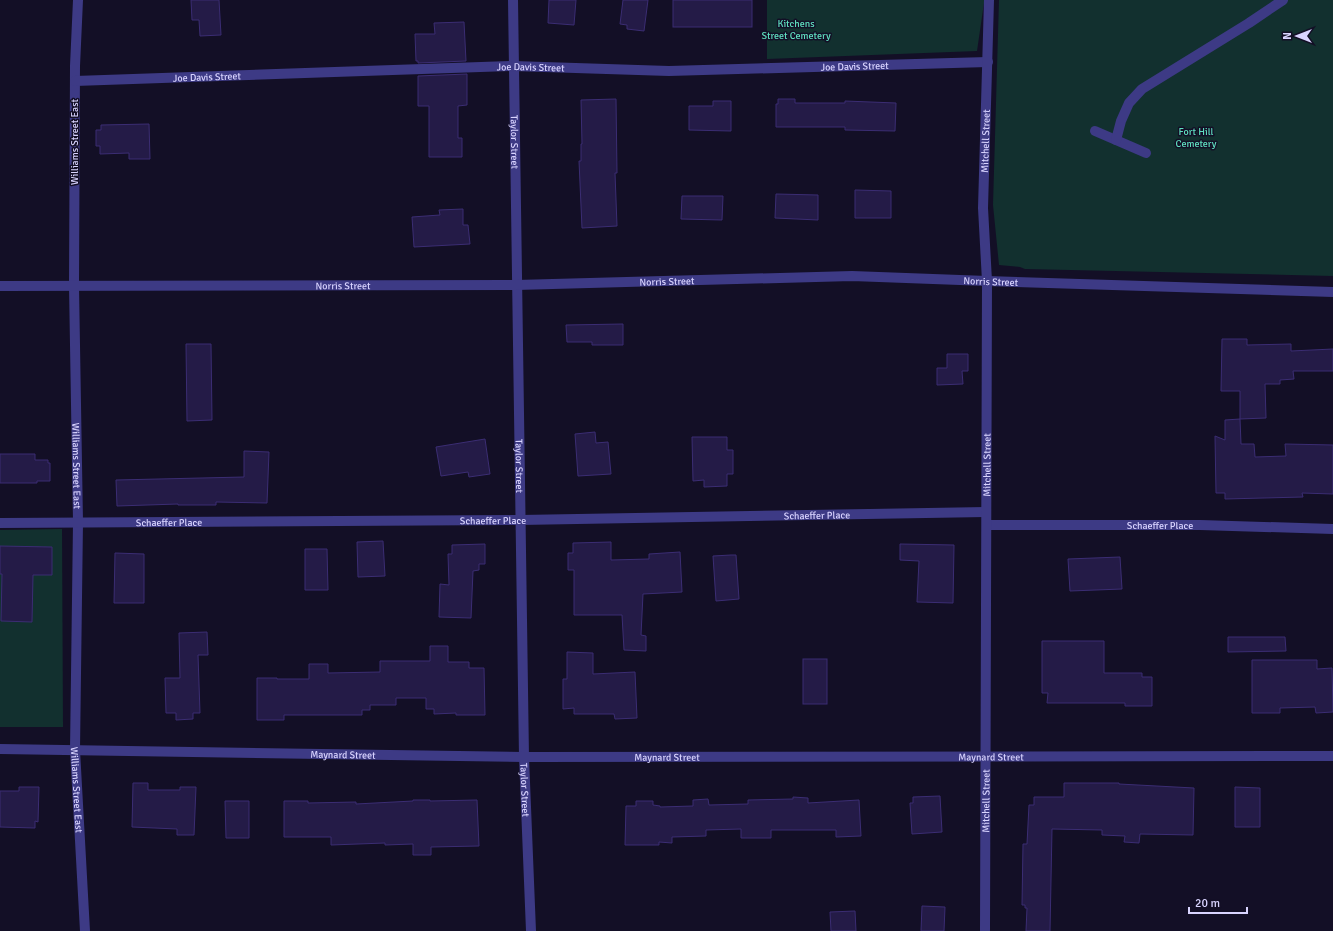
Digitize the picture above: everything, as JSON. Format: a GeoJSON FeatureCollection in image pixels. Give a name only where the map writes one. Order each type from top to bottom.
{"type":"FeatureCollection","features":[{"type":"Feature","properties":{"kind":"street","name":"Williams Street East"},"geometry":{"type":"LineString","coordinates":[[78,0],[75,81],[74,286],[78,522],[75,750],[85,931]]}},
{"type":"Feature","properties":{"kind":"street","name":"Taylor Street"},"geometry":{"type":"LineString","coordinates":[[513,0],[524,757],[531,931]]}},
{"type":"Feature","properties":{"kind":"street","name":"Mitchell Street"},"geometry":{"type":"LineString","coordinates":[[985,931],[987,281],[983,208],[989,0]]}},
{"type":"Feature","properties":{"kind":"street"},"geometry":{"type":"LineString","coordinates":[[1116,140],[1121,121],[1129,102],[1142,89],[1249,23],[1283,0]]}},
{"type":"Feature","properties":{"kind":"street","name":"Joe Davis Street"},"geometry":{"type":"LineString","coordinates":[[75,81],[513,66],[669,71],[988,62]]}},
{"type":"Feature","properties":{"kind":"street"},"geometry":{"type":"LineString","coordinates":[[1096,131],[1146,153]]}},
{"type":"Feature","properties":{"kind":"street","name":"Norris Street"},"geometry":{"type":"LineString","coordinates":[[0,286],[516,285],[852,276],[1333,292]]}},
{"type":"Feature","properties":{"kind":"street","name":"Schaeffer Place"},"geometry":{"type":"LineString","coordinates":[[0,523],[520,520],[986,512]]}},
{"type":"Feature","properties":{"kind":"street","name":"Schaeffer Place"},"geometry":{"type":"LineString","coordinates":[[987,524],[1200,525],[1333,529]]}},
{"type":"Feature","properties":{"kind":"street","name":"Maynard Street"},"geometry":{"type":"LineString","coordinates":[[0,749],[524,757],[1333,756]]}},
{"type":"Feature","properties":{"kind":"green space","name":"Kitchens Street Cemetery"},"geometry":{"type":"Polygon","coordinates":[[[767,0],[984,0],[984,3],[977,51],[767,59],[767,0]]]}},
{"type":"Feature","properties":{"kind":"green space","name":"Fort Hill Cemetery"},"geometry":{"type":"Polygon","coordinates":[[[999,0],[1333,0],[1333,276],[1025,269],[1020,267],[999,265],[993,205],[999,0]]]}},
{"type":"Feature","properties":{"kind":"green space"},"geometry":{"type":"Polygon","coordinates":[[[62,529],[63,727],[0,727],[0,530],[62,529]]]}},
{"type":"Feature","properties":{"kind":"building"},"geometry":{"type":"Polygon","coordinates":[[[191,0],[219,0],[221,35],[200,36],[199,20],[192,20],[191,0]]]}},
{"type":"Feature","properties":{"kind":"building"},"geometry":{"type":"Polygon","coordinates":[[[549,0],[576,0],[574,25],[548,23],[549,0]]]}},
{"type":"Feature","properties":{"kind":"building"},"geometry":{"type":"Polygon","coordinates":[[[623,0],[648,0],[644,31],[627,29],[627,25],[620,24],[623,0]]]}},
{"type":"Feature","properties":{"kind":"building"},"geometry":{"type":"Polygon","coordinates":[[[673,0],[752,0],[752,27],[673,27],[673,0]]]}},
{"type":"Feature","properties":{"kind":"building"},"geometry":{"type":"Polygon","coordinates":[[[464,22],[466,61],[418,63],[418,61],[416,61],[415,34],[435,34],[434,23],[464,22]]]}},
{"type":"Feature","properties":{"kind":"building"},"geometry":{"type":"Polygon","coordinates":[[[467,74],[467,105],[458,106],[458,138],[462,138],[462,157],[429,157],[429,106],[418,106],[418,76],[467,74]]]}},
{"type":"Feature","properties":{"kind":"building"},"geometry":{"type":"Polygon","coordinates":[[[616,99],[617,173],[615,173],[617,226],[582,228],[579,161],[581,161],[582,144],[581,100],[616,99]]]}},
{"type":"Feature","properties":{"kind":"building"},"geometry":{"type":"Polygon","coordinates":[[[778,99],[795,99],[795,103],[845,103],[845,101],[896,103],[895,131],[845,130],[845,127],[776,127],[776,104],[778,104],[778,99]]]}},
{"type":"Feature","properties":{"kind":"building"},"geometry":{"type":"Polygon","coordinates":[[[713,101],[731,101],[731,131],[689,130],[689,106],[713,106],[713,101]]]}},
{"type":"Feature","properties":{"kind":"building"},"geometry":{"type":"Polygon","coordinates":[[[149,124],[150,159],[129,159],[129,153],[100,154],[100,146],[96,146],[96,130],[101,130],[101,125],[149,124]]]}},
{"type":"Feature","properties":{"kind":"building"},"geometry":{"type":"Polygon","coordinates":[[[855,190],[891,191],[891,218],[855,218],[855,190]]]}},
{"type":"Feature","properties":{"kind":"building"},"geometry":{"type":"Polygon","coordinates":[[[776,194],[818,195],[818,220],[775,218],[776,194]]]}},
{"type":"Feature","properties":{"kind":"building"},"geometry":{"type":"Polygon","coordinates":[[[682,196],[723,196],[722,220],[681,219],[682,196]]]}},
{"type":"Feature","properties":{"kind":"building"},"geometry":{"type":"Polygon","coordinates":[[[463,209],[463,225],[468,225],[470,244],[414,247],[412,217],[440,215],[439,210],[463,209]]]}},
{"type":"Feature","properties":{"kind":"building"},"geometry":{"type":"Polygon","coordinates":[[[623,324],[623,345],[592,345],[592,342],[567,342],[566,325],[623,324]]]}},
{"type":"Feature","properties":{"kind":"building"},"geometry":{"type":"Polygon","coordinates":[[[1222,339],[1247,339],[1247,345],[1291,344],[1291,351],[1333,349],[1333,371],[1293,371],[1294,379],[1280,380],[1280,384],[1265,384],[1266,418],[1240,419],[1240,391],[1221,391],[1222,339]]]}},
{"type":"Feature","properties":{"kind":"building"},"geometry":{"type":"Polygon","coordinates":[[[186,344],[211,344],[212,420],[187,421],[186,344]]]}},
{"type":"Feature","properties":{"kind":"building"},"geometry":{"type":"Polygon","coordinates":[[[947,354],[968,354],[968,371],[962,371],[963,384],[937,385],[937,368],[947,368],[947,354]]]}},
{"type":"Feature","properties":{"kind":"building"},"geometry":{"type":"Polygon","coordinates":[[[1240,419],[1241,444],[1254,444],[1255,457],[1286,456],[1285,444],[1333,445],[1333,494],[1302,493],[1303,497],[1225,499],[1225,493],[1216,493],[1215,436],[1225,440],[1225,420],[1240,419]]]}},
{"type":"Feature","properties":{"kind":"building"},"geometry":{"type":"Polygon","coordinates":[[[595,432],[596,443],[608,442],[611,474],[578,476],[575,434],[595,432]]]}},
{"type":"Feature","properties":{"kind":"building"},"geometry":{"type":"Polygon","coordinates":[[[692,437],[727,437],[727,450],[733,450],[733,474],[727,474],[727,486],[704,487],[704,480],[693,481],[692,437]]]}},
{"type":"Feature","properties":{"kind":"building"},"geometry":{"type":"Polygon","coordinates":[[[485,439],[490,474],[469,477],[468,472],[441,476],[436,447],[485,439]]]}},
{"type":"Feature","properties":{"kind":"building"},"geometry":{"type":"Polygon","coordinates":[[[244,451],[269,452],[267,503],[216,502],[216,505],[178,504],[117,506],[116,480],[244,477],[244,451]]]}},
{"type":"Feature","properties":{"kind":"building"},"geometry":{"type":"Polygon","coordinates":[[[0,454],[35,454],[35,460],[48,460],[48,463],[50,463],[50,481],[37,481],[37,483],[0,483],[0,454]]]}},
{"type":"Feature","properties":{"kind":"building"},"geometry":{"type":"Polygon","coordinates":[[[383,541],[385,576],[358,577],[357,542],[383,541]]]}},
{"type":"Feature","properties":{"kind":"building"},"geometry":{"type":"Polygon","coordinates":[[[611,542],[611,560],[649,559],[649,554],[680,552],[682,592],[643,594],[641,635],[646,636],[646,651],[624,650],[622,615],[574,615],[574,570],[568,570],[568,553],[573,553],[573,543],[611,542]]]}},
{"type":"Feature","properties":{"kind":"building"},"geometry":{"type":"Polygon","coordinates":[[[485,544],[485,564],[479,564],[479,570],[473,571],[471,618],[439,617],[440,584],[449,585],[448,554],[452,554],[452,545],[485,544]]]}},
{"type":"Feature","properties":{"kind":"building"},"geometry":{"type":"Polygon","coordinates":[[[900,544],[954,545],[953,603],[917,602],[919,561],[900,560],[900,544]]]}},
{"type":"Feature","properties":{"kind":"building"},"geometry":{"type":"Polygon","coordinates":[[[0,546],[52,547],[52,575],[33,575],[32,622],[1,621],[2,574],[0,574],[0,546]]]}},
{"type":"Feature","properties":{"kind":"building"},"geometry":{"type":"Polygon","coordinates":[[[305,549],[327,549],[328,590],[305,590],[305,549]]]}},
{"type":"Feature","properties":{"kind":"building"},"geometry":{"type":"Polygon","coordinates":[[[115,553],[144,554],[144,603],[114,603],[115,553]]]}},
{"type":"Feature","properties":{"kind":"building"},"geometry":{"type":"Polygon","coordinates":[[[736,555],[739,599],[716,601],[713,556],[736,555]]]}},
{"type":"Feature","properties":{"kind":"building"},"geometry":{"type":"Polygon","coordinates":[[[1120,557],[1122,589],[1070,591],[1068,559],[1120,557]]]}},
{"type":"Feature","properties":{"kind":"building"},"geometry":{"type":"Polygon","coordinates":[[[207,632],[208,655],[198,655],[200,713],[193,713],[193,719],[176,720],[176,713],[166,713],[165,678],[180,678],[179,633],[207,632]]]}},
{"type":"Feature","properties":{"kind":"building"},"geometry":{"type":"Polygon","coordinates":[[[1228,637],[1285,637],[1286,651],[1228,652],[1228,637]]]}},
{"type":"Feature","properties":{"kind":"building"},"geometry":{"type":"Polygon","coordinates":[[[1042,641],[1104,641],[1104,673],[1142,673],[1142,677],[1152,677],[1152,706],[1125,706],[1125,703],[1047,703],[1048,693],[1042,693],[1042,641]]]}},
{"type":"Feature","properties":{"kind":"building"},"geometry":{"type":"Polygon","coordinates":[[[430,646],[448,646],[448,662],[469,662],[469,668],[484,668],[485,715],[456,715],[456,713],[434,714],[434,709],[426,709],[426,698],[396,698],[396,705],[370,705],[370,710],[362,710],[362,715],[284,715],[284,720],[257,720],[257,678],[309,679],[309,664],[328,664],[328,673],[380,672],[380,661],[430,661],[430,646]]]}},
{"type":"Feature","properties":{"kind":"building"},"geometry":{"type":"Polygon","coordinates":[[[567,652],[593,653],[593,674],[635,672],[637,718],[615,719],[614,714],[574,714],[574,708],[563,709],[563,679],[567,679],[567,652]]]}},
{"type":"Feature","properties":{"kind":"building"},"geometry":{"type":"Polygon","coordinates":[[[803,659],[827,659],[827,704],[803,704],[803,659]]]}},
{"type":"Feature","properties":{"kind":"building"},"geometry":{"type":"Polygon","coordinates":[[[1252,660],[1317,660],[1317,669],[1332,668],[1333,712],[1316,713],[1315,707],[1280,708],[1280,713],[1252,713],[1252,660]]]}},
{"type":"Feature","properties":{"kind":"building"},"geometry":{"type":"Polygon","coordinates":[[[133,783],[148,783],[148,790],[180,790],[180,787],[196,787],[194,835],[177,835],[177,829],[132,827],[133,783]]]}},
{"type":"Feature","properties":{"kind":"building"},"geometry":{"type":"Polygon","coordinates":[[[1064,783],[1119,783],[1194,788],[1193,835],[1140,834],[1139,843],[1124,842],[1125,836],[1102,835],[1102,830],[1052,829],[1050,931],[1026,931],[1027,908],[1025,908],[1025,905],[1022,905],[1023,844],[1027,844],[1029,805],[1034,805],[1034,797],[1064,797],[1064,783]]]}},
{"type":"Feature","properties":{"kind":"building"},"geometry":{"type":"Polygon","coordinates":[[[19,787],[39,787],[38,822],[35,821],[35,828],[0,827],[0,791],[19,791],[19,787]]]}},
{"type":"Feature","properties":{"kind":"building"},"geometry":{"type":"Polygon","coordinates":[[[1235,787],[1260,788],[1260,827],[1235,827],[1235,787]]]}},
{"type":"Feature","properties":{"kind":"building"},"geometry":{"type":"Polygon","coordinates":[[[940,796],[942,832],[912,834],[910,803],[913,803],[913,797],[940,796]]]}},
{"type":"Feature","properties":{"kind":"building"},"geometry":{"type":"Polygon","coordinates":[[[793,797],[808,798],[808,803],[859,800],[861,836],[836,837],[836,830],[771,830],[771,838],[741,838],[741,829],[706,830],[706,836],[672,837],[672,843],[659,842],[659,845],[625,845],[626,806],[636,806],[636,801],[653,801],[653,805],[660,807],[693,806],[693,800],[708,799],[709,805],[748,804],[748,800],[793,799],[793,797]]]}},
{"type":"Feature","properties":{"kind":"building"},"geometry":{"type":"Polygon","coordinates":[[[413,800],[477,800],[479,846],[431,847],[431,855],[413,855],[413,844],[385,845],[385,843],[331,845],[331,837],[284,837],[284,801],[308,801],[308,803],[356,802],[356,804],[413,800]]]}},
{"type":"Feature","properties":{"kind":"building"},"geometry":{"type":"Polygon","coordinates":[[[225,801],[249,801],[249,838],[226,838],[225,801]]]}},
{"type":"Feature","properties":{"kind":"building"},"geometry":{"type":"Polygon","coordinates":[[[922,906],[945,907],[944,931],[921,931],[922,906]]]}},
{"type":"Feature","properties":{"kind":"building"},"geometry":{"type":"Polygon","coordinates":[[[855,911],[856,931],[831,931],[830,912],[855,911]]]}}]}
